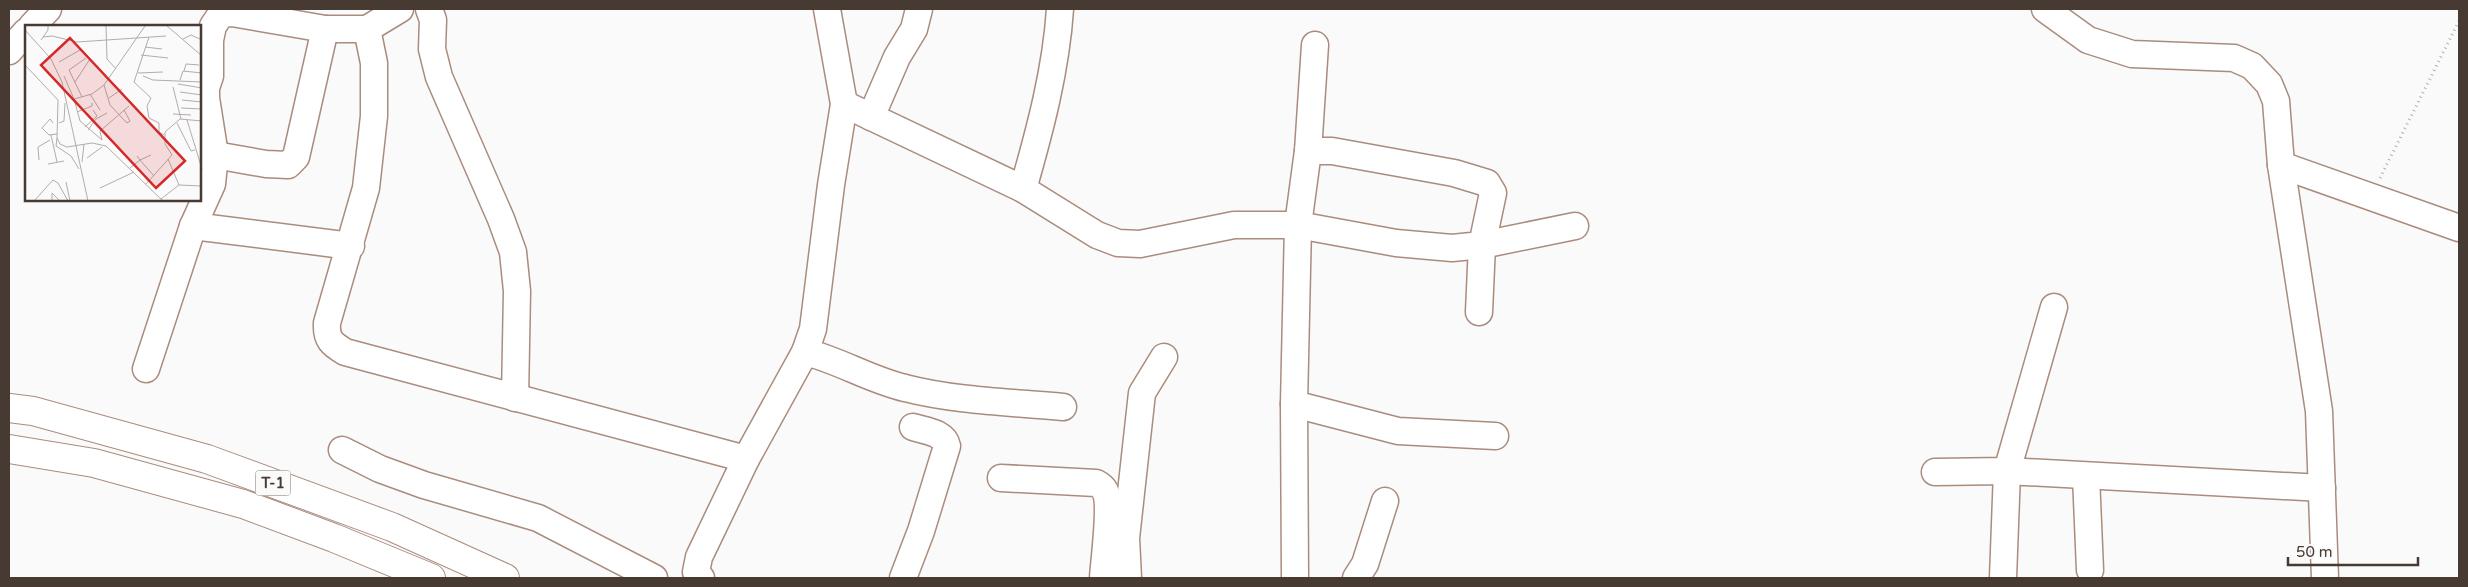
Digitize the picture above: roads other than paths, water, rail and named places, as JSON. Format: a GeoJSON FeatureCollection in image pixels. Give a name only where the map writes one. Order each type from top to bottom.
{"type":"FeatureCollection","features":[{"type":"Feature","properties":{"kind":"highway","name":"T-1"},"geometry":{"type":"LineString","coordinates":[[21,410],[207,459],[392,527],[505,578]]}},
{"type":"Feature","properties":{"kind":"highway","name":"T-1"},"geometry":{"type":"LineString","coordinates":[[10,450],[94,463],[242,504],[334,538],[431,578]]}},
{"type":"Feature","properties":{"kind":"street"},"geometry":{"type":"LineString","coordinates":[[33,25],[48,9]]}},
{"type":"Feature","properties":{"kind":"street"},"geometry":{"type":"LineString","coordinates":[[146,368],[192,226],[212,184],[215,155],[206,88],[210,76],[210,40],[213,26],[221,14],[232,13],[325,28],[367,29],[400,9]]}},
{"type":"Feature","properties":{"kind":"street"},"geometry":{"type":"LineString","coordinates":[[429,9],[433,20],[432,49],[439,77],[501,219],[513,252],[517,291],[515,398]]}},
{"type":"Feature","properties":{"kind":"street"},"geometry":{"type":"LineString","coordinates":[[695,576],[700,557],[746,459],[805,352],[813,329],[831,185],[844,104],[827,9]]}},
{"type":"Feature","properties":{"kind":"street"},"geometry":{"type":"LineString","coordinates":[[871,117],[897,57],[914,29],[919,9]]}},
{"type":"Feature","properties":{"kind":"street"},"geometry":{"type":"LineString","coordinates":[[1023,188],[1042,121],[1058,31],[1060,9]]}},
{"type":"Feature","properties":{"kind":"street"},"geometry":{"type":"LineString","coordinates":[[2045,9],[2088,40],[2132,54],[2234,58],[2252,66],[2269,84],[2276,102],[2281,165],[2320,411],[2325,578]]}},
{"type":"Feature","properties":{"kind":"street"},"geometry":{"type":"LineString","coordinates":[[215,155],[266,164],[288,165],[296,157],[325,28]]}},
{"type":"Feature","properties":{"kind":"street"},"geometry":{"type":"LineString","coordinates":[[367,29],[374,63],[373,136],[366,188],[351,246],[327,323],[326,335],[331,343],[345,352],[746,459]]}},
{"type":"Feature","properties":{"kind":"street"},"geometry":{"type":"LineString","coordinates":[[9,50],[25,33]]}},
{"type":"Feature","properties":{"kind":"street"},"geometry":{"type":"LineString","coordinates":[[1295,578],[1294,404],[1298,225],[1308,151],[1315,45]]}},
{"type":"Feature","properties":{"kind":"street"},"geometry":{"type":"LineString","coordinates":[[844,104],[1023,188],[1097,234],[1118,243],[1140,244],[1234,225],[1298,225],[1396,244],[1452,248],[1482,245],[1575,226]]}},
{"type":"Feature","properties":{"kind":"street"},"geometry":{"type":"LineString","coordinates":[[1308,151],[1332,151],[1454,173],[1486,183],[1493,193],[1482,245],[1479,312]]}},
{"type":"Feature","properties":{"kind":"street"},"geometry":{"type":"LineString","coordinates":[[2281,165],[2459,228]]}},
{"type":"Feature","properties":{"kind":"street"},"geometry":{"type":"LineString","coordinates":[[192,226],[351,246]]}},
{"type":"Feature","properties":{"kind":"street"},"geometry":{"type":"LineString","coordinates":[[2003,578],[2006,471],[2054,307]]}},
{"type":"Feature","properties":{"kind":"street"},"geometry":{"type":"LineString","coordinates":[[805,352],[819,355],[871,379],[914,390],[952,398],[1063,407]]}},
{"type":"Feature","properties":{"kind":"street"},"geometry":{"type":"LineString","coordinates":[[1128,578],[1126,538],[1141,399],[1148,381],[1164,357]]}},
{"type":"Feature","properties":{"kind":"street"},"geometry":{"type":"LineString","coordinates":[[1294,404],[1398,432],[1495,436]]}},
{"type":"Feature","properties":{"kind":"street"},"geometry":{"type":"LineString","coordinates":[[903,578],[921,531],[947,446],[946,440],[940,435],[913,427]]}},
{"type":"Feature","properties":{"kind":"street"},"geometry":{"type":"LineString","coordinates":[[342,450],[380,469],[538,518],[654,578]]}},
{"type":"Feature","properties":{"kind":"street"},"geometry":{"type":"LineString","coordinates":[[1935,472],[2006,471],[2322,488]]}},
{"type":"Feature","properties":{"kind":"street"},"geometry":{"type":"LineString","coordinates":[[2086,476],[2090,570]]}},
{"type":"Feature","properties":{"kind":"street"},"geometry":{"type":"LineString","coordinates":[[1001,478],[1096,484],[1102,486],[1106,491],[1107,506],[1103,578]]}},
{"type":"Feature","properties":{"kind":"street"},"geometry":{"type":"LineString","coordinates":[[1356,578],[1365,564],[1385,501]]}}]}
